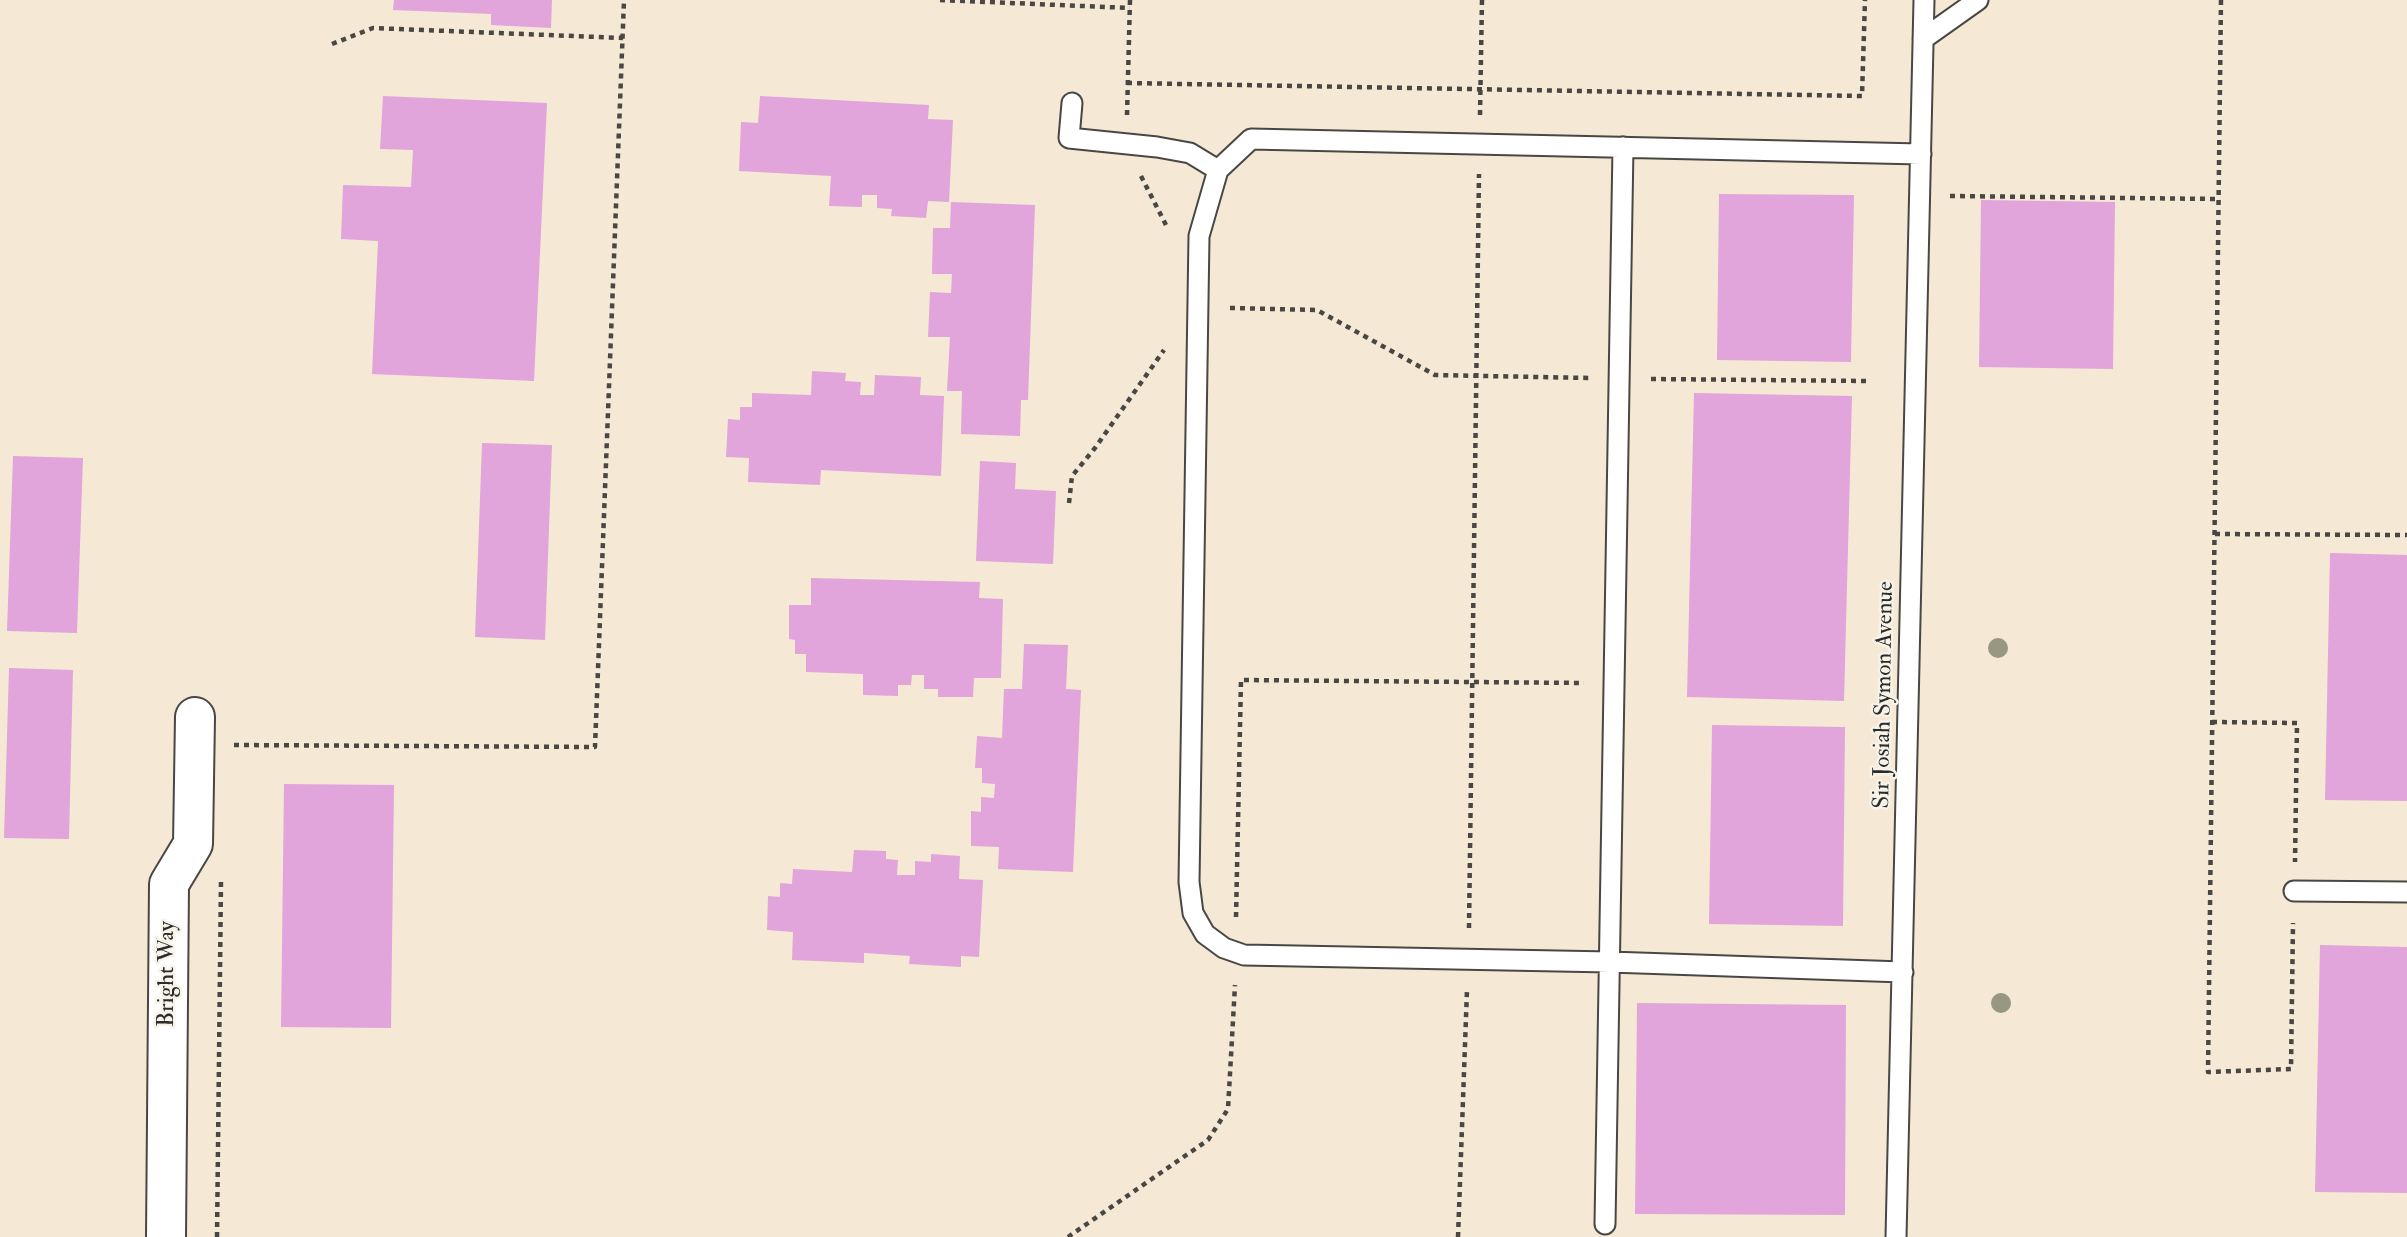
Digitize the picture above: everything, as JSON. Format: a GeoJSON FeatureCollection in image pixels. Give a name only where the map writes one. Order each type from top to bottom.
{"type":"FeatureCollection","features":[{"type":"Feature","properties":{"kind":"street","name":"Bright Way"},"geometry":{"type":"LineString","coordinates":[[166,1237],[169,884],[193,844],[195,717]]}},
{"type":"Feature","properties":{"kind":"lane","name":"Sir Josiah Symon Avenue"},"geometry":{"type":"LineString","coordinates":[[1896,1237],[1924,0]]}},
{"type":"Feature","properties":{"kind":"lane"},"geometry":{"type":"LineString","coordinates":[[1923,39],[1978,0]]}},
{"type":"Feature","properties":{"kind":"lane"},"geometry":{"type":"LineString","coordinates":[[1072,103],[1069,138],[1190,153],[1218,170]]}},
{"type":"Feature","properties":{"kind":"lane"},"geometry":{"type":"LineString","coordinates":[[1903,972],[1610,962],[1244,955],[1224,948],[1205,934],[1193,913],[1189,882],[1199,236],[1218,170],[1251,139],[1921,154]]}},
{"type":"Feature","properties":{"kind":"lane"},"geometry":{"type":"LineString","coordinates":[[1605,1224],[1623,148]]}},
{"type":"Feature","properties":{"kind":"lane"},"geometry":{"type":"LineString","coordinates":[[2294,891],[2407,892]]}},
{"type":"Feature","properties":{"kind":"path"},"geometry":{"type":"LineString","coordinates":[[222,745],[595,747],[624,0]]}},
{"type":"Feature","properties":{"kind":"path"},"geometry":{"type":"LineString","coordinates":[[940,0],[1130,8]]}},
{"type":"Feature","properties":{"kind":"path"},"geometry":{"type":"LineString","coordinates":[[1130,0],[1126,145],[1172,236]]}},
{"type":"Feature","properties":{"kind":"path"},"geometry":{"type":"LineString","coordinates":[[1479,126],[1482,0]]}},
{"type":"Feature","properties":{"kind":"path"},"geometry":{"type":"LineString","coordinates":[[1127,83],[1862,96],[1865,0]]}},
{"type":"Feature","properties":{"kind":"path"},"geometry":{"type":"LineString","coordinates":[[2208,1072],[2221,0]]}},
{"type":"Feature","properties":{"kind":"path"},"geometry":{"type":"LineString","coordinates":[[332,44],[373,28],[623,38]]}},
{"type":"Feature","properties":{"kind":"path"},"geometry":{"type":"LineString","coordinates":[[1458,1237],[1468,959],[1479,168]]}},
{"type":"Feature","properties":{"kind":"path"},"geometry":{"type":"LineString","coordinates":[[1940,196],[2218,199]]}},
{"type":"Feature","properties":{"kind":"path"},"geometry":{"type":"LineString","coordinates":[[1228,308],[1317,310],[1435,375],[1594,378]]}},
{"type":"Feature","properties":{"kind":"path"},"geometry":{"type":"LineString","coordinates":[[1069,503],[1072,476],[1095,449],[1165,348]]}},
{"type":"Feature","properties":{"kind":"path"},"geometry":{"type":"LineString","coordinates":[[1641,379],[1867,381]]}},
{"type":"Feature","properties":{"kind":"path"},"geometry":{"type":"LineString","coordinates":[[2215,534],[2407,535]]}},
{"type":"Feature","properties":{"kind":"path"},"geometry":{"type":"LineString","coordinates":[[1068,1237],[1208,1140],[1228,1109],[1236,952],[1241,680],[1615,684]]}},
{"type":"Feature","properties":{"kind":"path"},"geometry":{"type":"LineString","coordinates":[[217,1237],[221,868]]}},
{"type":"Feature","properties":{"kind":"building"},"geometry":{"type":"Polygon","coordinates":[[[394,0],[552,0],[551,28],[491,25],[491,14],[393,10],[394,0]]]}},
{"type":"Feature","properties":{"kind":"building"},"geometry":{"type":"Polygon","coordinates":[[[383,96],[547,103],[534,381],[372,374],[378,241],[341,239],[343,185],[411,187],[413,150],[380,149],[383,96]]]}},
{"type":"Feature","properties":{"kind":"building"},"geometry":{"type":"Polygon","coordinates":[[[760,96],[929,105],[928,119],[953,120],[949,202],[928,201],[926,218],[891,216],[892,209],[877,208],[877,195],[862,195],[862,207],[829,206],[831,176],[739,171],[741,122],[758,123],[760,96]]]}},
{"type":"Feature","properties":{"kind":"building"},"geometry":{"type":"Polygon","coordinates":[[[1719,194],[1854,195],[1851,362],[1717,360],[1719,194]]]}},
{"type":"Feature","properties":{"kind":"building"},"geometry":{"type":"Polygon","coordinates":[[[1981,200],[2115,202],[2113,369],[1979,367],[1981,200]]]}},
{"type":"Feature","properties":{"kind":"building"},"geometry":{"type":"Polygon","coordinates":[[[951,202],[1035,205],[1028,400],[1021,400],[1020,436],[961,434],[962,391],[947,391],[950,337],[928,337],[930,292],[951,293],[952,274],[932,274],[933,228],[950,228],[951,202]]]}},
{"type":"Feature","properties":{"kind":"building"},"geometry":{"type":"Polygon","coordinates":[[[812,371],[846,373],[845,381],[861,382],[860,395],[874,395],[875,375],[921,377],[920,395],[944,396],[941,476],[821,470],[820,485],[748,482],[749,458],[726,457],[728,419],[740,420],[740,407],[752,407],[752,393],[811,395],[812,371]]]}},
{"type":"Feature","properties":{"kind":"building"},"geometry":{"type":"Polygon","coordinates":[[[1694,393],[1852,396],[1844,701],[1687,697],[1694,393]]]}},
{"type":"Feature","properties":{"kind":"building"},"geometry":{"type":"Polygon","coordinates":[[[482,443],[552,445],[545,640],[475,637],[482,443]]]}},
{"type":"Feature","properties":{"kind":"building"},"geometry":{"type":"Polygon","coordinates":[[[13,456],[83,458],[77,633],[7,631],[13,456]]]}},
{"type":"Feature","properties":{"kind":"building"},"geometry":{"type":"Polygon","coordinates":[[[980,461],[1016,463],[1015,489],[1056,491],[1053,564],[976,561],[980,461]]]}},
{"type":"Feature","properties":{"kind":"building"},"geometry":{"type":"Polygon","coordinates":[[[2330,553],[2407,555],[2407,801],[2325,800],[2330,553]]]}},
{"type":"Feature","properties":{"kind":"building"},"geometry":{"type":"Polygon","coordinates":[[[811,578],[980,582],[979,598],[1003,599],[1001,678],[974,678],[973,697],[938,697],[938,689],[924,689],[924,675],[912,675],[911,685],[898,685],[898,696],[863,695],[863,674],[806,672],[806,654],[795,654],[795,640],[789,639],[789,605],[811,605],[811,578]]]}},
{"type":"Feature","properties":{"kind":"building"},"geometry":{"type":"Polygon","coordinates":[[[1024,644],[1068,645],[1066,689],[1081,690],[1073,872],[998,869],[999,847],[971,846],[971,811],[981,812],[981,797],[994,798],[995,784],[982,783],[982,768],[975,768],[977,736],[1002,738],[1004,689],[1022,689],[1024,644]]]}},
{"type":"Feature","properties":{"kind":"building"},"geometry":{"type":"Polygon","coordinates":[[[9,668],[73,670],[69,839],[4,838],[9,668]]]}},
{"type":"Feature","properties":{"kind":"building"},"geometry":{"type":"Polygon","coordinates":[[[1712,725],[1845,727],[1843,926],[1709,924],[1712,725]]]}},
{"type":"Feature","properties":{"kind":"building"},"geometry":{"type":"Polygon","coordinates":[[[284,784],[394,785],[391,1028],[281,1027],[284,784]]]}},
{"type":"Feature","properties":{"kind":"building"},"geometry":{"type":"Polygon","coordinates":[[[854,850],[886,851],[886,859],[898,860],[897,875],[915,875],[915,861],[931,862],[931,854],[960,856],[959,879],[983,880],[979,957],[961,956],[961,967],[909,964],[910,956],[864,953],[864,963],[792,960],[793,932],[767,930],[768,896],[780,897],[780,883],[792,884],[793,869],[852,872],[854,850]]]}},
{"type":"Feature","properties":{"kind":"building"},"geometry":{"type":"Polygon","coordinates":[[[2320,945],[2407,947],[2407,1193],[2315,1192],[2320,945]]]}},
{"type":"Feature","properties":{"kind":"building"},"geometry":{"type":"Polygon","coordinates":[[[1637,1003],[1846,1005],[1845,1215],[1635,1214],[1637,1003]]]}}]}
